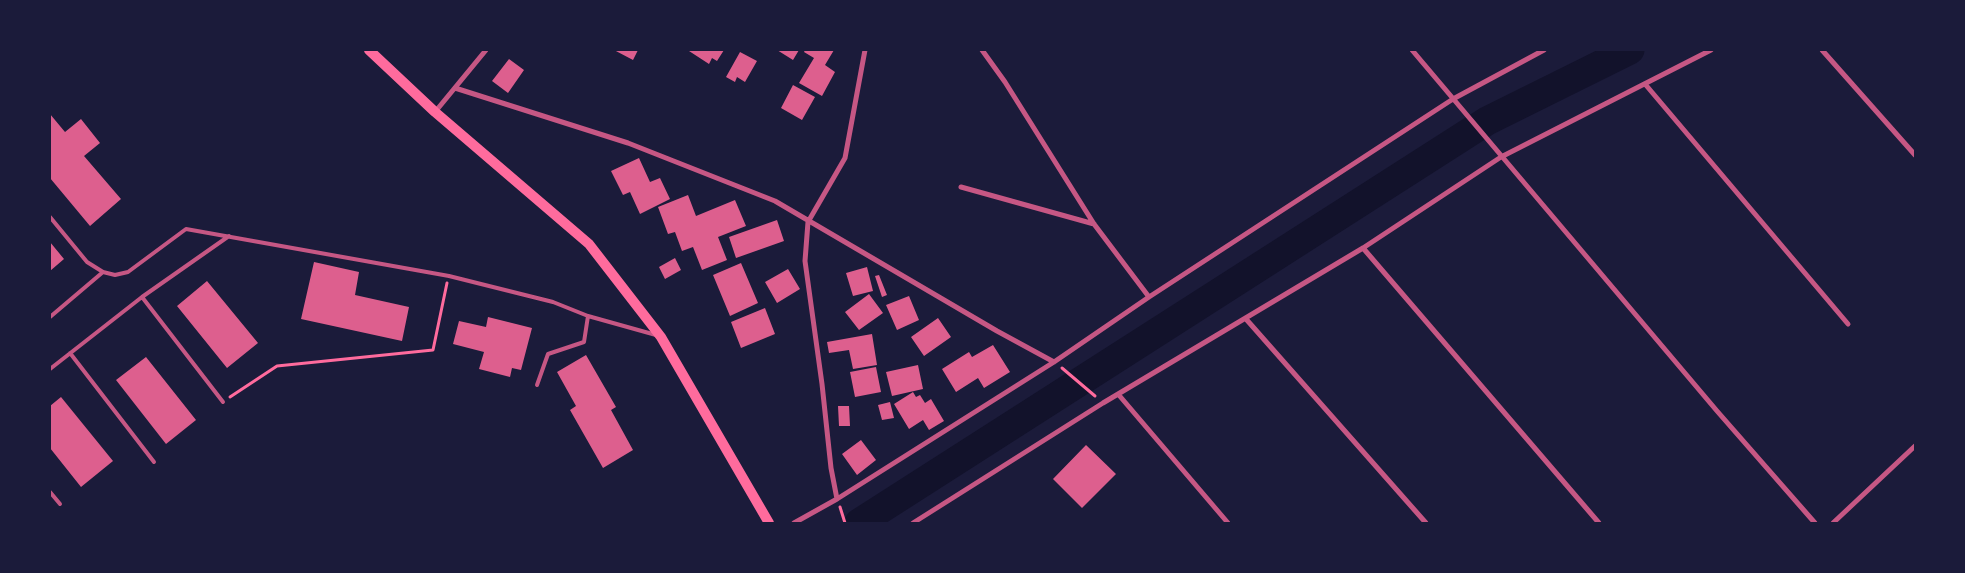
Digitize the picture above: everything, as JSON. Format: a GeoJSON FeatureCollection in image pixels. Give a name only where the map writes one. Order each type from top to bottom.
{"type":"FeatureCollection","features":[{"type":"Feature","properties":{"kind":"main road"},"geometry":{"type":"LineString","coordinates":[[369,50],[435,112],[589,244],[661,337],[769,523]]}},
{"type":"Feature","properties":{"kind":"street"},"geometry":{"type":"LineString","coordinates":[[435,112],[486,50]]}},
{"type":"Feature","properties":{"kind":"street"},"geometry":{"type":"LineString","coordinates":[[837,500],[831,468],[822,384],[805,261],[808,222],[845,158],[865,50]]}},
{"type":"Feature","properties":{"kind":"street"},"geometry":{"type":"LineString","coordinates":[[982,50],[1005,82],[1094,224],[1149,296]]}},
{"type":"Feature","properties":{"kind":"street"},"geometry":{"type":"LineString","coordinates":[[1412,50],[1717,411],[1815,523]]}},
{"type":"Feature","properties":{"kind":"street"},"geometry":{"type":"LineString","coordinates":[[794,523],[837,500],[1054,362],[1149,296],[1453,99],[1544,50]]}},
{"type":"Feature","properties":{"kind":"street"},"geometry":{"type":"LineString","coordinates":[[914,523],[1103,403],[1363,248],[1501,157],[1711,50]]}},
{"type":"Feature","properties":{"kind":"street"},"geometry":{"type":"LineString","coordinates":[[1822,50],[1915,155]]}},
{"type":"Feature","properties":{"kind":"street"},"geometry":{"type":"LineString","coordinates":[[1645,84],[1848,324]]}},
{"type":"Feature","properties":{"kind":"street"},"geometry":{"type":"LineString","coordinates":[[455,88],[628,143],[775,201],[808,222],[1054,362]]}},
{"type":"Feature","properties":{"kind":"street"},"geometry":{"type":"LineString","coordinates":[[961,187],[1094,224]]}},
{"type":"Feature","properties":{"kind":"street"},"geometry":{"type":"LineString","coordinates":[[1363,248],[1599,523]]}},
{"type":"Feature","properties":{"kind":"street"},"geometry":{"type":"LineString","coordinates":[[1246,319],[1426,523]]}},
{"type":"Feature","properties":{"kind":"street"},"geometry":{"type":"LineString","coordinates":[[1118,394],[1228,523]]}},
{"type":"Feature","properties":{"kind":"street"},"geometry":{"type":"LineString","coordinates":[[1833,523],[1915,446]]}},
{"type":"Feature","properties":{"kind":"lane"},"geometry":{"type":"LineString","coordinates":[[50,217],[87,262],[103,272],[116,275],[128,272],[186,229],[449,276],[553,302],[588,316],[661,337]]}},
{"type":"Feature","properties":{"kind":"lane"},"geometry":{"type":"LineString","coordinates":[[50,369],[142,297],[229,236]]}},
{"type":"Feature","properties":{"kind":"lane"},"geometry":{"type":"LineString","coordinates":[[50,317],[103,272]]}},
{"type":"Feature","properties":{"kind":"lane"},"geometry":{"type":"LineString","coordinates":[[142,297],[223,402]]}},
{"type":"Feature","properties":{"kind":"lane"},"geometry":{"type":"LineString","coordinates":[[538,385],[548,354],[584,342],[588,316]]}},
{"type":"Feature","properties":{"kind":"lane"},"geometry":{"type":"LineString","coordinates":[[70,353],[154,462]]}},
{"type":"Feature","properties":{"kind":"lane"},"geometry":{"type":"LineString","coordinates":[[50,492],[60,504]]}},
{"type":"Feature","properties":{"kind":"path"},"geometry":{"type":"LineString","coordinates":[[223,402],[277,366],[433,350],[449,276]]}},
{"type":"Feature","properties":{"kind":"path"},"geometry":{"type":"LineString","coordinates":[[1054,362],[1103,403]]}},
{"type":"Feature","properties":{"kind":"path"},"geometry":{"type":"LineString","coordinates":[[837,500],[845,523]]}},
{"type":"Feature","properties":{"kind":"building"},"geometry":{"type":"Polygon","coordinates":[[[614,50],[638,50],[633,60],[614,50]]]}},
{"type":"Feature","properties":{"kind":"building"},"geometry":{"type":"Polygon","coordinates":[[[690,50],[724,50],[717,61],[712,58],[709,64],[690,50]]]}},
{"type":"Feature","properties":{"kind":"building"},"geometry":{"type":"Polygon","coordinates":[[[777,50],[799,50],[793,60],[777,50]]]}},
{"type":"Feature","properties":{"kind":"building"},"geometry":{"type":"Polygon","coordinates":[[[805,50],[834,50],[825,65],[835,72],[822,96],[799,83],[814,58],[804,52],[805,50]]]}},
{"type":"Feature","properties":{"kind":"building"},"geometry":{"type":"Polygon","coordinates":[[[740,52],[757,61],[745,82],[737,77],[735,82],[726,77],[740,52]]]}},
{"type":"Feature","properties":{"kind":"building"},"geometry":{"type":"Polygon","coordinates":[[[509,59],[524,70],[508,93],[492,81],[509,59]]]}},
{"type":"Feature","properties":{"kind":"building"},"geometry":{"type":"Polygon","coordinates":[[[793,85],[815,97],[802,120],[781,108],[793,85]]]}},
{"type":"Feature","properties":{"kind":"building"},"geometry":{"type":"Polygon","coordinates":[[[50,114],[65,132],[81,119],[100,143],[84,156],[121,199],[90,226],[50,178],[50,114]]]}},
{"type":"Feature","properties":{"kind":"building"},"geometry":{"type":"Polygon","coordinates":[[[639,158],[650,182],[660,178],[670,199],[640,214],[630,192],[623,195],[611,171],[639,158]]]}},
{"type":"Feature","properties":{"kind":"building"},"geometry":{"type":"Polygon","coordinates":[[[688,195],[696,216],[735,200],[746,226],[718,237],[727,260],[702,270],[693,247],[682,251],[675,232],[668,234],[658,207],[688,195]]]}},
{"type":"Feature","properties":{"kind":"building"},"geometry":{"type":"Polygon","coordinates":[[[777,220],[784,241],[736,258],[729,237],[777,220]]]}},
{"type":"Feature","properties":{"kind":"building"},"geometry":{"type":"Polygon","coordinates":[[[50,242],[64,259],[50,271],[50,242]]]}},
{"type":"Feature","properties":{"kind":"building"},"geometry":{"type":"Polygon","coordinates":[[[675,258],[681,270],[665,279],[659,267],[675,258]]]}},
{"type":"Feature","properties":{"kind":"building"},"geometry":{"type":"Polygon","coordinates":[[[314,262],[359,272],[355,295],[409,307],[402,341],[301,319],[314,262]]]}},
{"type":"Feature","properties":{"kind":"building"},"geometry":{"type":"Polygon","coordinates":[[[741,263],[758,303],[730,316],[713,275],[741,263]]]}},
{"type":"Feature","properties":{"kind":"building"},"geometry":{"type":"Polygon","coordinates":[[[867,267],[873,291],[853,296],[846,273],[867,267]]]}},
{"type":"Feature","properties":{"kind":"building"},"geometry":{"type":"Polygon","coordinates":[[[788,269],[800,289],[777,303],[765,282],[788,269]]]}},
{"type":"Feature","properties":{"kind":"building"},"geometry":{"type":"Polygon","coordinates":[[[879,275],[887,295],[882,297],[875,276],[879,275]]]}},
{"type":"Feature","properties":{"kind":"building"},"geometry":{"type":"Polygon","coordinates":[[[207,281],[258,343],[227,368],[177,306],[207,281]]]}},
{"type":"Feature","properties":{"kind":"building"},"geometry":{"type":"Polygon","coordinates":[[[869,294],[883,313],[859,330],[845,312],[869,294]]]}},
{"type":"Feature","properties":{"kind":"building"},"geometry":{"type":"Polygon","coordinates":[[[909,296],[919,320],[897,330],[886,305],[909,296]]]}},
{"type":"Feature","properties":{"kind":"building"},"geometry":{"type":"Polygon","coordinates":[[[765,308],[775,334],[741,348],[731,322],[765,308]]]}},
{"type":"Feature","properties":{"kind":"building"},"geometry":{"type":"Polygon","coordinates":[[[488,317],[532,328],[521,370],[512,368],[510,377],[479,369],[484,352],[453,344],[459,321],[486,327],[488,317]]]}},
{"type":"Feature","properties":{"kind":"building"},"geometry":{"type":"Polygon","coordinates":[[[938,318],[951,337],[924,356],[911,337],[938,318]]]}},
{"type":"Feature","properties":{"kind":"building"},"geometry":{"type":"Polygon","coordinates":[[[872,334],[877,365],[853,369],[849,350],[829,353],[827,342],[872,334]]]}},
{"type":"Feature","properties":{"kind":"building"},"geometry":{"type":"Polygon","coordinates":[[[993,345],[1010,372],[984,388],[978,378],[956,392],[942,369],[969,352],[972,357],[993,345]]]}},
{"type":"Feature","properties":{"kind":"building"},"geometry":{"type":"Polygon","coordinates":[[[586,355],[616,407],[611,410],[633,450],[603,468],[570,410],[576,406],[557,372],[586,355]]]}},
{"type":"Feature","properties":{"kind":"building"},"geometry":{"type":"Polygon","coordinates":[[[146,357],[196,420],[166,444],[116,380],[146,357]]]}},
{"type":"Feature","properties":{"kind":"building"},"geometry":{"type":"Polygon","coordinates":[[[918,365],[923,389],[892,396],[886,372],[918,365]]]}},
{"type":"Feature","properties":{"kind":"building"},"geometry":{"type":"Polygon","coordinates":[[[876,367],[881,392],[855,397],[850,372],[876,367]]]}},
{"type":"Feature","properties":{"kind":"building"},"geometry":{"type":"Polygon","coordinates":[[[913,392],[916,397],[920,395],[925,403],[931,399],[944,421],[929,430],[923,420],[909,429],[894,404],[913,392]]]}},
{"type":"Feature","properties":{"kind":"building"},"geometry":{"type":"Polygon","coordinates":[[[61,397],[113,461],[81,487],[50,448],[50,406],[61,397]]]}},
{"type":"Feature","properties":{"kind":"building"},"geometry":{"type":"Polygon","coordinates":[[[890,402],[894,418],[882,420],[878,405],[890,402]]]}},
{"type":"Feature","properties":{"kind":"building"},"geometry":{"type":"Polygon","coordinates":[[[838,406],[849,406],[850,426],[839,426],[838,406]]]}},
{"type":"Feature","properties":{"kind":"building"},"geometry":{"type":"Polygon","coordinates":[[[861,440],[876,460],[857,475],[842,454],[861,440]]]}},
{"type":"Feature","properties":{"kind":"building"},"geometry":{"type":"Polygon","coordinates":[[[1086,445],[1116,474],[1082,508],[1053,479],[1086,445]]]}},
{"type":"Feature","properties":{"kind":"waterway"},"geometry":{"type":"LineString","coordinates":[[859,523],[1487,121],[1630,50]]}}]}
